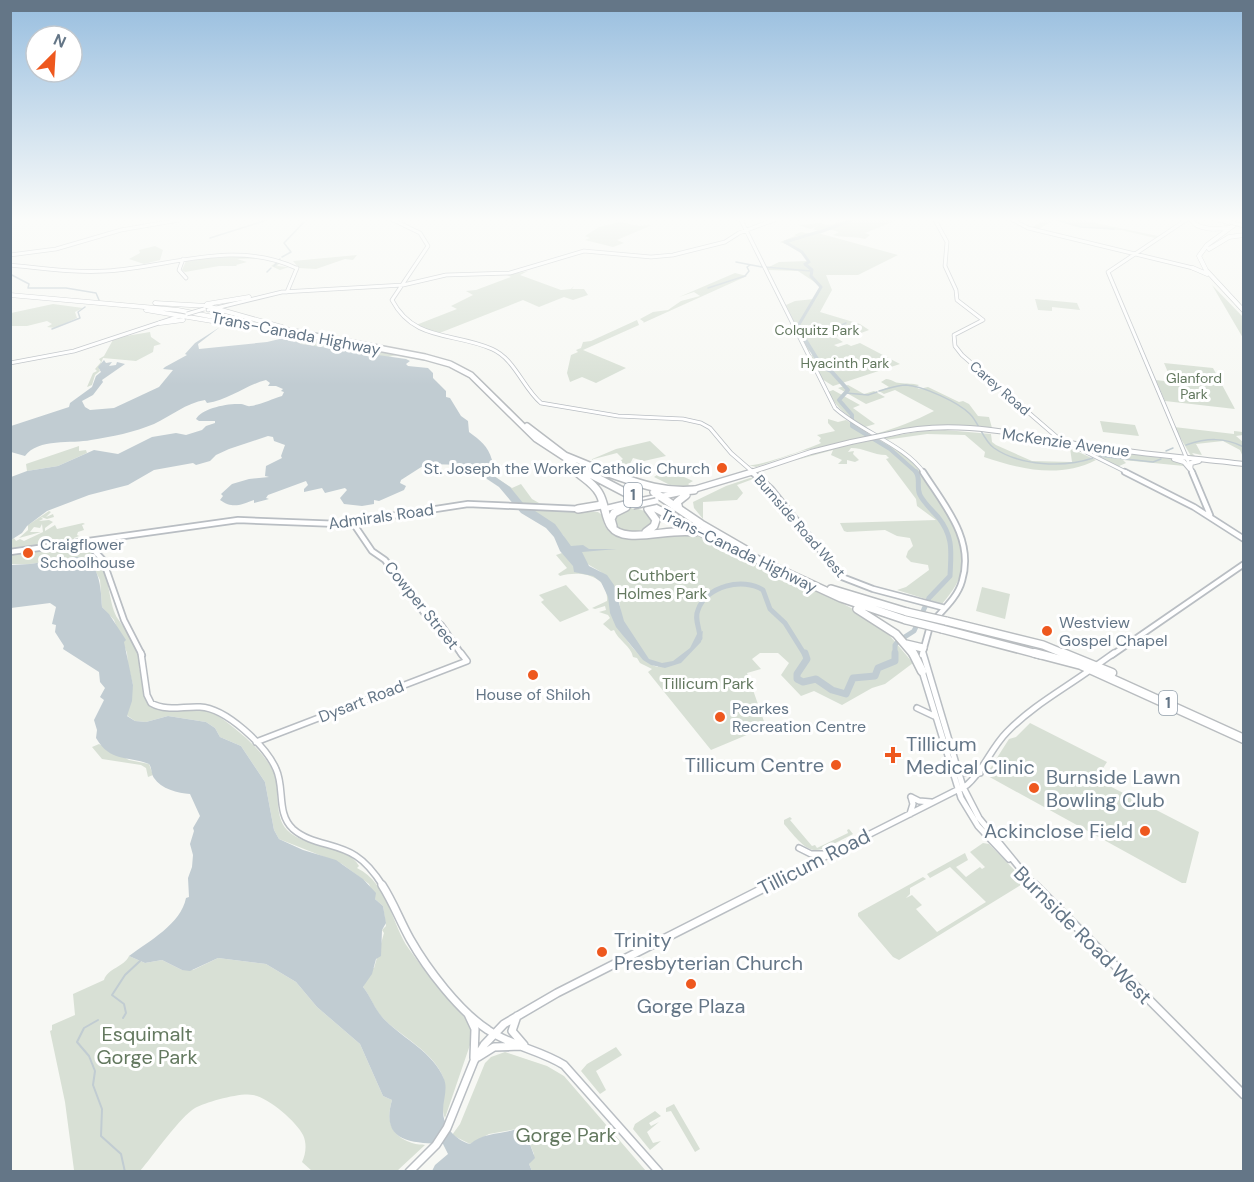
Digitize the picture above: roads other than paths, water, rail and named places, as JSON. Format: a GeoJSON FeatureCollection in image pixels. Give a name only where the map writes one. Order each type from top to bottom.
{"type":"FeatureCollection","features":[{"type":"Feature","properties":{"kind":"highway"},"geometry":{"type":"LineString","coordinates":[[1208,275],[1244,311]]}},
{"type":"Feature","properties":{"kind":"highway"},"geometry":{"type":"LineString","coordinates":[[1211,275],[1233,300]]}},
{"type":"Feature","properties":{"kind":"highway"},"geometry":{"type":"LineString","coordinates":[[1216,275],[1244,305]]}},
{"type":"Feature","properties":{"kind":"highway","name":"Trans-Canada Highway"},"geometry":{"type":"LineString","coordinates":[[10,292],[191,309],[434,357],[455,364],[478,377],[521,424],[594,475],[753,555],[834,590],[907,612],[1054,649],[1244,735]]}},
{"type":"Feature","properties":{"kind":"highway","name":"Trans-Canada Highway"},"geometry":{"type":"LineString","coordinates":[[10,292],[80,302],[189,312],[434,359],[457,367],[476,379],[546,447],[586,473],[726,545],[861,607],[1094,667],[1244,739]]}},
{"type":"Feature","properties":{"kind":"highway"},"geometry":{"type":"LineString","coordinates":[[103,301],[212,304],[249,297]]}},
{"type":"Feature","properties":{"kind":"highway"},"geometry":{"type":"LineString","coordinates":[[80,302],[185,315],[197,319],[333,340]]}},
{"type":"Feature","properties":{"kind":"highway"},"geometry":{"type":"LineString","coordinates":[[230,303],[223,308],[234,314]]}},
{"type":"Feature","properties":{"kind":"highway"},"geometry":{"type":"LineString","coordinates":[[188,304],[323,336]]}},
{"type":"Feature","properties":{"kind":"highway"},"geometry":{"type":"LineString","coordinates":[[160,323],[167,318],[162,313]]}},
{"type":"Feature","properties":{"kind":"highway"},"geometry":{"type":"LineString","coordinates":[[160,323],[197,319]]}},
{"type":"Feature","properties":{"kind":"highway"},"geometry":{"type":"LineString","coordinates":[[521,424],[543,449],[598,490],[609,526],[621,534],[634,536],[665,530],[686,530],[726,545]]}},
{"type":"Feature","properties":{"kind":"highway"},"geometry":{"type":"LineString","coordinates":[[521,424],[573,459],[625,480],[661,491],[694,490]]}},
{"type":"Feature","properties":{"kind":"highway"},"geometry":{"type":"LineString","coordinates":[[578,473],[650,511],[656,518],[654,526],[645,532],[633,534],[615,528],[611,517],[629,505]]}},
{"type":"Feature","properties":{"kind":"highway"},"geometry":{"type":"LineString","coordinates":[[625,480],[679,509],[753,555]]}},
{"type":"Feature","properties":{"kind":"highway"},"geometry":{"type":"LineString","coordinates":[[679,509],[677,502],[686,495]]}},
{"type":"Feature","properties":{"kind":"highway"},"geometry":{"type":"LineString","coordinates":[[578,509],[600,506],[602,500]]}},
{"type":"Feature","properties":{"kind":"highway"},"geometry":{"type":"LineString","coordinates":[[578,509],[604,511]]}},
{"type":"Feature","properties":{"kind":"highway"},"geometry":{"type":"LineString","coordinates":[[796,578],[879,620],[906,644],[922,671]]}},
{"type":"Feature","properties":{"kind":"highway"},"geometry":{"type":"LineString","coordinates":[[906,644],[922,651]]}},
{"type":"Feature","properties":{"kind":"main road"},"geometry":{"type":"LineString","coordinates":[[287,291],[291,275]]}},
{"type":"Feature","properties":{"kind":"main road"},"geometry":{"type":"LineString","coordinates":[[403,285],[409,275]]}},
{"type":"Feature","properties":{"kind":"main road"},"geometry":{"type":"LineString","coordinates":[[10,363],[74,351],[128,332],[249,297],[296,290],[403,285],[438,276],[455,275]]}},
{"type":"Feature","properties":{"kind":"main road"},"geometry":{"type":"LineString","coordinates":[[767,275],[819,381],[835,408],[850,421],[902,452],[921,468],[962,534],[966,552],[963,574],[929,629],[922,651],[957,768],[960,789]]}},
{"type":"Feature","properties":{"kind":"main road","name":"Carey Road"},"geometry":{"type":"LineString","coordinates":[[949,275],[956,290],[957,300],[982,320],[979,324],[954,334],[956,348],[1053,434],[1073,446]]}},
{"type":"Feature","properties":{"kind":"main road"},"geometry":{"type":"LineString","coordinates":[[1109,275],[1210,516]]}},
{"type":"Feature","properties":{"kind":"main road","name":"Burnside Road West"},"geometry":{"type":"LineString","coordinates":[[403,285],[392,301],[409,322],[430,333],[469,342],[494,351],[525,382],[539,402],[618,416],[695,421],[710,429],[730,453],[775,494],[842,576],[873,589],[944,608]]}},
{"type":"Feature","properties":{"kind":"main road"},"geometry":{"type":"LineString","coordinates":[[288,286],[296,290]]}},
{"type":"Feature","properties":{"kind":"main road"},"geometry":{"type":"LineString","coordinates":[[209,308],[287,291],[326,288]]}},
{"type":"Feature","properties":{"kind":"main road","name":"McKenzie Avenue"},"geometry":{"type":"LineString","coordinates":[[629,505],[686,495],[805,453],[890,434],[938,429],[978,430],[1170,457]]}},
{"type":"Feature","properties":{"kind":"main road","name":"McKenzie Avenue"},"geometry":{"type":"LineString","coordinates":[[986,431],[1085,450],[1244,465]]}},
{"type":"Feature","properties":{"kind":"main road"},"geometry":{"type":"LineString","coordinates":[[1044,439],[1052,439],[1053,434]]}},
{"type":"Feature","properties":{"kind":"main road"},"geometry":{"type":"LineString","coordinates":[[1051,442],[1063,442]]}},
{"type":"Feature","properties":{"kind":"main road"},"geometry":{"type":"LineString","coordinates":[[1085,450],[1191,506],[1200,513],[1210,516],[1244,539]]}},
{"type":"Feature","properties":{"kind":"main road"},"geometry":{"type":"LineString","coordinates":[[1170,457],[1182,451]]}},
{"type":"Feature","properties":{"kind":"main road"},"geometry":{"type":"LineString","coordinates":[[1182,451],[1200,460]]}},
{"type":"Feature","properties":{"kind":"main road"},"geometry":{"type":"LineString","coordinates":[[1170,457],[1184,462],[1190,468]]}},
{"type":"Feature","properties":{"kind":"main road"},"geometry":{"type":"LineString","coordinates":[[1190,468],[1192,462],[1200,460]]}},
{"type":"Feature","properties":{"kind":"main road","name":"McKenzie Avenue"},"geometry":{"type":"LineString","coordinates":[[659,499],[708,487]]}},
{"type":"Feature","properties":{"kind":"main road","name":"Admirals Road"},"geometry":{"type":"LineString","coordinates":[[10,551],[238,520],[353,523],[459,505],[509,504],[578,509]]}},
{"type":"Feature","properties":{"kind":"main road"},"geometry":{"type":"LineString","coordinates":[[604,511],[629,505]]}},
{"type":"Feature","properties":{"kind":"main road"},"geometry":{"type":"LineString","coordinates":[[1191,506],[1203,509],[1205,505]]}},
{"type":"Feature","properties":{"kind":"main road","name":"Cowper Street"},"geometry":{"type":"LineString","coordinates":[[353,523],[372,551],[383,558],[425,614],[441,625],[467,661]]}},
{"type":"Feature","properties":{"kind":"main road"},"geometry":{"type":"LineString","coordinates":[[89,541],[90,546],[105,565],[124,620],[141,650],[147,695],[151,703],[166,709],[211,709],[256,742],[267,753],[276,770],[282,809],[290,827],[301,834],[347,850],[365,863],[388,893],[418,952],[478,1022],[494,1033],[552,1057],[572,1072],[659,1172]]}},
{"type":"Feature","properties":{"kind":"main road","name":"Tillicum Road"},"geometry":{"type":"LineString","coordinates":[[409,1172],[430,1151],[452,1121],[474,1061],[494,1033],[518,1015],[960,789],[980,773],[1002,737],[1014,724],[1244,564]]}},
{"type":"Feature","properties":{"kind":"main road","name":"Burnside Road West"},"geometry":{"type":"LineString","coordinates":[[922,651],[922,671],[960,789],[969,813],[988,840],[1244,1095]]}},
{"type":"Feature","properties":{"kind":"main road","name":"Dysart Road"},"geometry":{"type":"LineString","coordinates":[[256,742],[467,661]]}},
{"type":"Feature","properties":{"kind":"main road"},"geometry":{"type":"LineString","coordinates":[[930,699],[928,704],[917,708],[936,718]]}},
{"type":"Feature","properties":{"kind":"main road"},"geometry":{"type":"LineString","coordinates":[[957,768],[966,773],[980,773]]}},
{"type":"Feature","properties":{"kind":"main road"},"geometry":{"type":"LineString","coordinates":[[910,814],[913,804],[911,797],[919,801],[934,802]]}},
{"type":"Feature","properties":{"kind":"main road"},"geometry":{"type":"LineString","coordinates":[[799,848],[815,855],[830,854]]}},
{"type":"Feature","properties":{"kind":"main road"},"geometry":{"type":"LineString","coordinates":[[465,1007],[476,1029],[474,1061]]}},
{"type":"Feature","properties":{"kind":"main road"},"geometry":{"type":"LineString","coordinates":[[518,1015],[512,1031],[526,1046]]}},
{"type":"Feature","properties":{"kind":"main road"},"geometry":{"type":"LineString","coordinates":[[474,1061],[494,1047],[526,1046]]}},
{"type":"Feature","properties":{"kind":"waterway"},"geometry":{"type":"LineString","coordinates":[[12,275],[29,284],[28,288],[66,288],[96,293],[99,300]]}},
{"type":"Feature","properties":{"kind":"waterway"},"geometry":{"type":"LineString","coordinates":[[708,288],[746,275]]}},
{"type":"Feature","properties":{"kind":"waterway"},"geometry":{"type":"LineString","coordinates":[[800,331],[798,326],[821,287],[811,275]]}},
{"type":"Feature","properties":{"kind":"waterway"},"geometry":{"type":"LineString","coordinates":[[52,329],[80,318],[78,312],[85,307]]}},
{"type":"Feature","properties":{"kind":"waterway"},"geometry":{"type":"LineString","coordinates":[[807,331],[825,333],[846,323]]}},
{"type":"Feature","properties":{"kind":"waterway"},"geometry":{"type":"LineString","coordinates":[[799,330],[805,330]]}},
{"type":"Feature","properties":{"kind":"waterway"},"geometry":{"type":"LineString","coordinates":[[800,331],[822,367],[831,371],[848,390],[839,400],[852,415],[852,426],[890,449],[916,472]]}},
{"type":"Feature","properties":{"kind":"waterway"},"geometry":{"type":"LineString","coordinates":[[879,391],[906,385],[931,391],[965,409],[994,448],[1016,459],[1056,464],[1093,458]]}},
{"type":"Feature","properties":{"kind":"waterway"},"geometry":{"type":"LineString","coordinates":[[846,393],[868,395],[877,392]]}},
{"type":"Feature","properties":{"kind":"waterway"},"geometry":{"type":"LineString","coordinates":[[1186,445],[1215,440],[1229,441],[1244,447]]}},
{"type":"Feature","properties":{"kind":"waterway"},"geometry":{"type":"LineString","coordinates":[[1166,451],[1173,448]]}},
{"type":"Feature","properties":{"kind":"waterway"},"geometry":{"type":"LineString","coordinates":[[1098,456],[1153,462],[1161,459]]}},
{"type":"Feature","properties":{"kind":"waterway"},"geometry":{"type":"LineString","coordinates":[[903,638],[914,631],[929,598],[950,576],[951,552],[947,531],[920,495],[916,472]]}},
{"type":"Feature","properties":{"kind":"waterway"},"geometry":{"type":"LineString","coordinates":[[700,638],[697,617],[702,602],[709,595],[726,586],[746,584],[763,590],[770,609],[785,623],[805,655]]}},
{"type":"Feature","properties":{"kind":"waterway"},"geometry":{"type":"LineString","coordinates":[[805,653],[807,659],[797,674],[797,679],[803,682],[816,679],[832,690],[846,694],[853,678],[875,676],[878,668],[895,661],[895,645],[899,640]]}},
{"type":"Feature","properties":{"kind":"waterway"},"geometry":{"type":"LineString","coordinates":[[123,1018],[126,1013],[124,1004],[112,995],[125,975],[140,961]]}},
{"type":"Feature","properties":{"kind":"waterway"},"geometry":{"type":"LineString","coordinates":[[98,1020],[84,1028],[77,1042],[89,1056],[95,1071],[93,1085],[102,1109],[101,1136],[121,1154],[125,1172]]}},
{"type":"Feature","properties":{"kind":"place","name":"St. Joseph the Worker Catholic Church"},"geometry":{"type":"Point","coordinates":[722,468]}},
{"type":"Feature","properties":{"kind":"place","name":"Craigflower Schoolhouse"},"geometry":{"type":"Point","coordinates":[28,553]}},
{"type":"Feature","properties":{"kind":"place","name":"Westview Gospel Chapel"},"geometry":{"type":"Point","coordinates":[1047,631]}},
{"type":"Feature","properties":{"kind":"place","name":"House of Shiloh"},"geometry":{"type":"Point","coordinates":[533,675]}},
{"type":"Feature","properties":{"kind":"place","name":"Pearkes Recreation Centre"},"geometry":{"type":"Point","coordinates":[720,717]}},
{"type":"Feature","properties":{"kind":"place","name":"Tillicum Medical Clinic"},"geometry":{"type":"Point","coordinates":[893,755]}},
{"type":"Feature","properties":{"kind":"place","name":"Tillicum Centre"},"geometry":{"type":"Point","coordinates":[836,765]}},
{"type":"Feature","properties":{"kind":"place","name":"Burnside Lawn Bowling Club"},"geometry":{"type":"Point","coordinates":[1034,788]}},
{"type":"Feature","properties":{"kind":"place","name":"Ackinclose Field"},"geometry":{"type":"Point","coordinates":[1145,831]}},
{"type":"Feature","properties":{"kind":"place","name":"Trinity Presbyterian Church"},"geometry":{"type":"Point","coordinates":[602,952]}},
{"type":"Feature","properties":{"kind":"place","name":"Gorge Plaza"},"geometry":{"type":"Point","coordinates":[691,984]}},
{"type":"Feature","properties":{"kind":"park label","name":"Colquitz Park"},"geometry":{"type":"Point","coordinates":[817,330]}},
{"type":"Feature","properties":{"kind":"park label","name":"Hyacinth Park"},"geometry":{"type":"Point","coordinates":[845,363]}},
{"type":"Feature","properties":{"kind":"park label","name":"Glanford Park"},"geometry":{"type":"Point","coordinates":[1194,386]}},
{"type":"Feature","properties":{"kind":"park label","name":"Cuthbert Holmes Park"},"geometry":{"type":"Point","coordinates":[662,584]}},
{"type":"Feature","properties":{"kind":"park label","name":"Tillicum Park"},"geometry":{"type":"Point","coordinates":[708,683]}},
{"type":"Feature","properties":{"kind":"park label","name":"Esquimalt Gorge Park"},"geometry":{"type":"Point","coordinates":[147,1046]}},
{"type":"Feature","properties":{"kind":"park label","name":"Gorge Park"},"geometry":{"type":"Point","coordinates":[566,1135]}}]}
